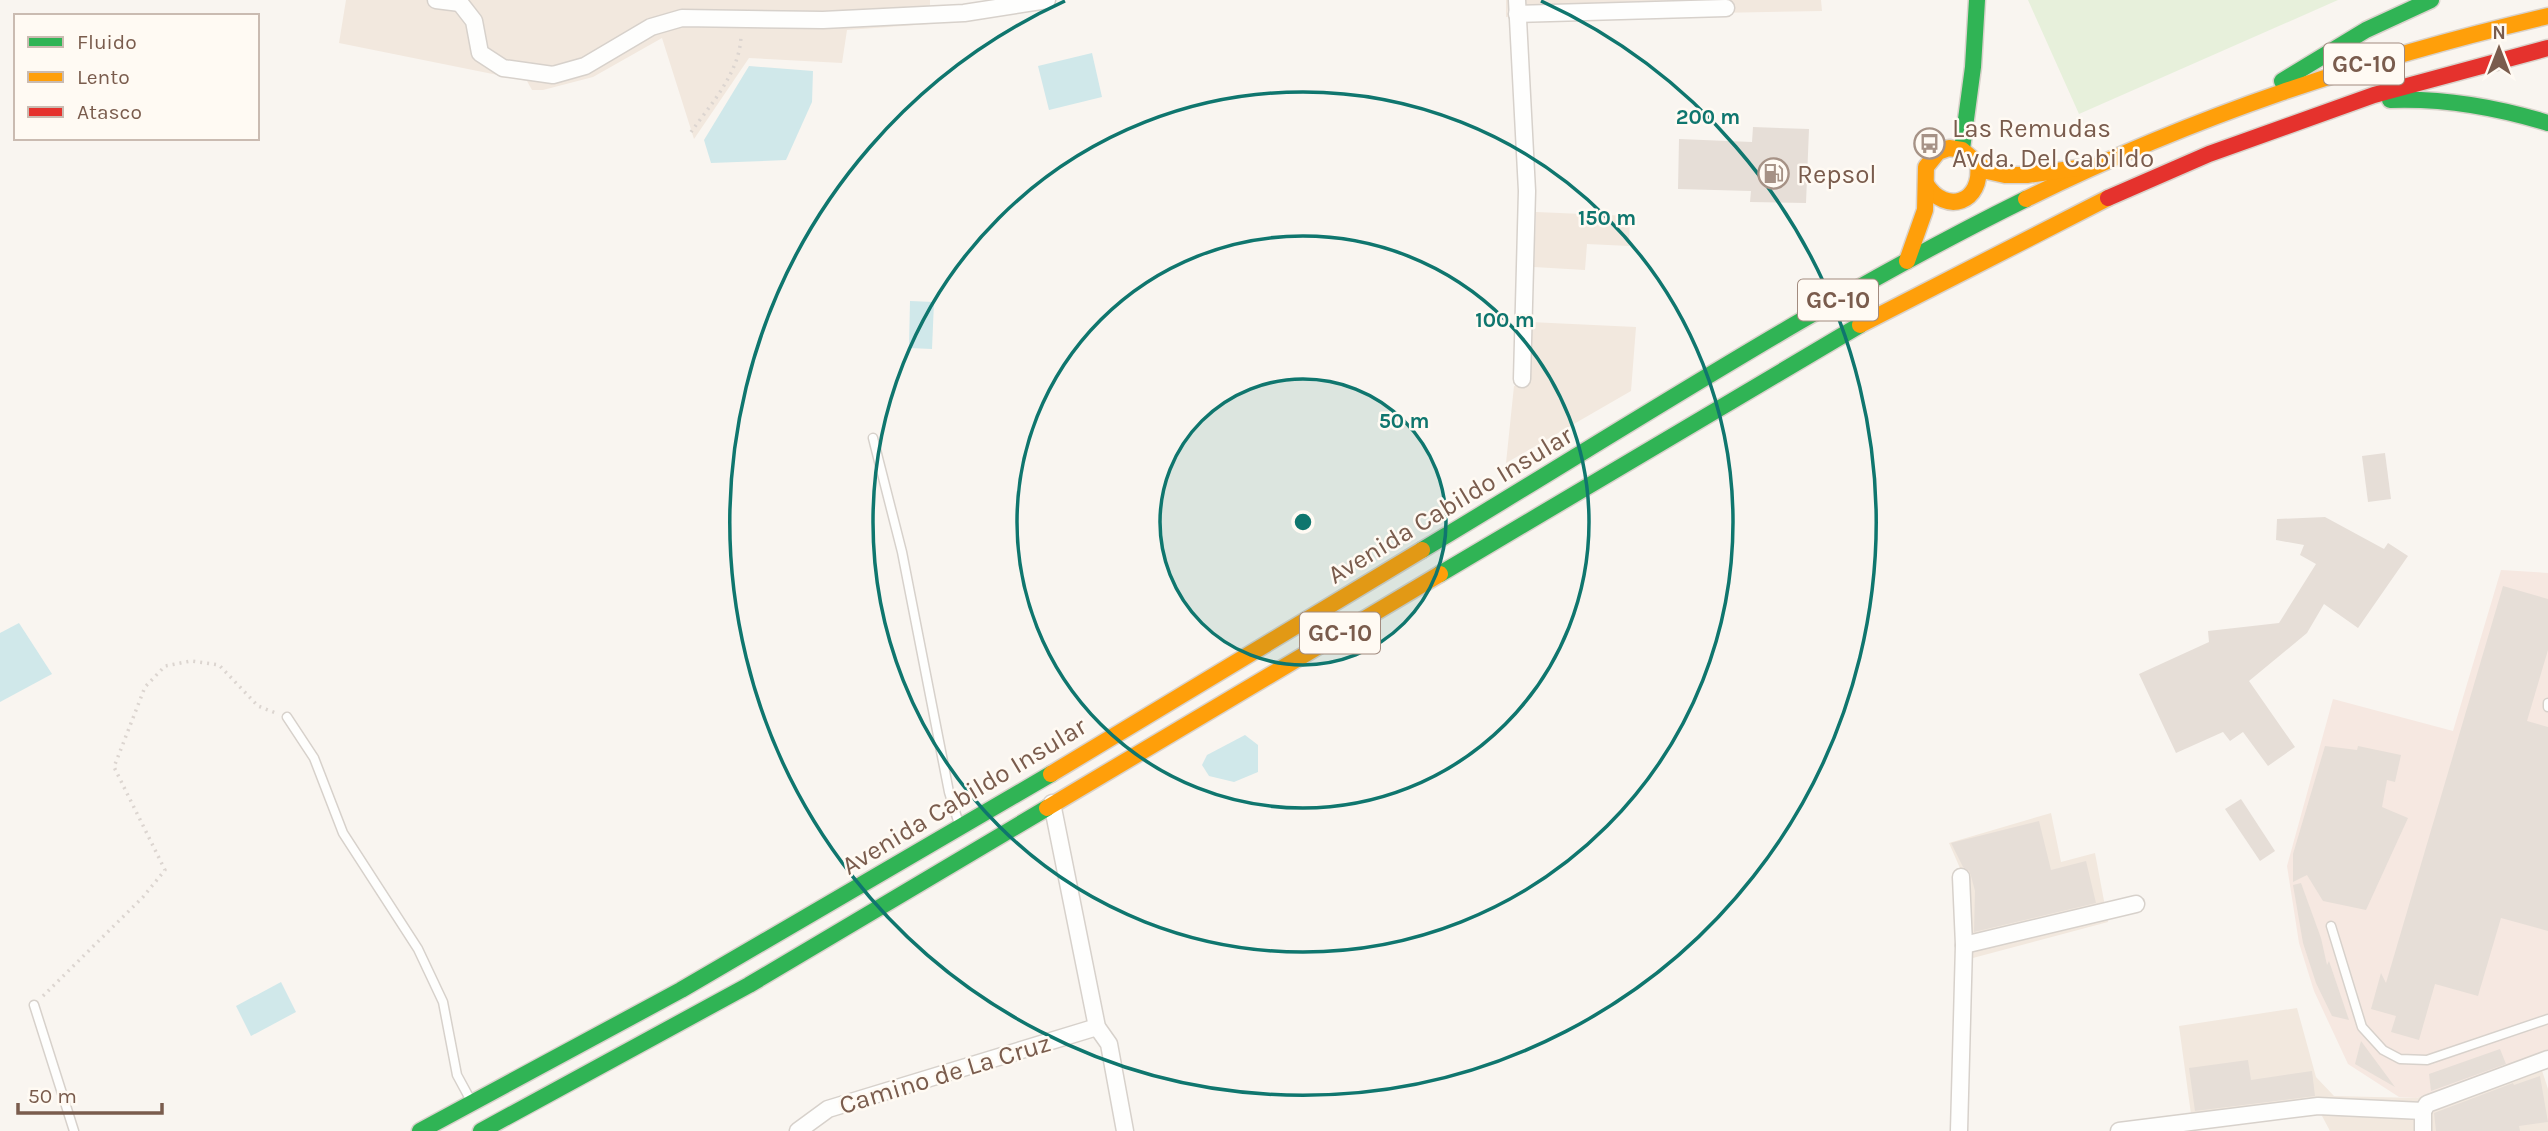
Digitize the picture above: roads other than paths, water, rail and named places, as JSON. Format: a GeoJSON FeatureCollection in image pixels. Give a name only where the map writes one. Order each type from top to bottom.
{"type":"FeatureCollection","features":[{"type":"Feature","properties":{"kind":"main road"},"geometry":{"type":"LineString","coordinates":[[1962,149],[1973,67],[1977,0]]}},
{"type":"Feature","properties":{"kind":"main road"},"geometry":{"type":"LineString","coordinates":[[2254,100],[2313,60],[2366,30],[2431,0]]}},
{"type":"Feature","properties":{"kind":"main road","name":"Avenida Cabildo Insular"},"geometry":{"type":"LineString","coordinates":[[420,1131],[719,969],[1907,261],[2095,166],[2254,100],[2370,62],[2476,32],[2548,16]]}},
{"type":"Feature","properties":{"kind":"main road","name":"Avenida Cabildo Insular"},"geometry":{"type":"LineString","coordinates":[[481,1131],[749,985],[1878,314],[2090,206],[2208,154],[2374,94],[2548,48]]}},
{"type":"Feature","properties":{"kind":"main road"},"geometry":{"type":"LineString","coordinates":[[2303,118],[2376,100],[2409,99],[2473,105],[2548,123]]}},
{"type":"Feature","properties":{"kind":"main road"},"geometry":{"type":"LineString","coordinates":[[1907,261],[1920,233],[1925,210],[1925,170],[1931,157],[1940,150],[1962,149],[1972,155],[1978,165],[1990,172],[2008,175],[2095,166]]}},
{"type":"Feature","properties":{"kind":"main road"},"geometry":{"type":"LineString","coordinates":[[1926,184],[1938,199],[1957,202],[1974,193],[1978,184],[1978,165]]}},
{"type":"Feature","properties":{"kind":"street"},"geometry":{"type":"LineString","coordinates":[[436,0],[462,2],[474,21],[480,53],[503,68],[553,75],[585,66],[651,27],[682,18],[824,20],[964,13],[1047,0]]}},
{"type":"Feature","properties":{"kind":"street"},"geometry":{"type":"LineString","coordinates":[[1522,379],[1527,191],[1517,7],[1726,8]]}},
{"type":"Feature","properties":{"kind":"street"},"geometry":{"type":"LineString","coordinates":[[1052,803],[1097,1027],[1109,1044],[1125,1131]]}},
{"type":"Feature","properties":{"kind":"street"},"geometry":{"type":"LineString","coordinates":[[1959,1131],[1964,945],[1961,877]]}},
{"type":"Feature","properties":{"kind":"street"},"geometry":{"type":"LineString","coordinates":[[1964,945],[2136,904]]}},
{"type":"Feature","properties":{"kind":"street","name":"Camino de La Cruz"},"geometry":{"type":"LineString","coordinates":[[798,1131],[828,1109],[1097,1027]]}},
{"type":"Feature","properties":{"kind":"street"},"geometry":{"type":"LineString","coordinates":[[2423,1131],[2423,1111],[2427,1104],[2548,1059]]}},
{"type":"Feature","properties":{"kind":"street"},"geometry":{"type":"LineString","coordinates":[[2119,1131],[2318,1106],[2423,1111]]}},
{"type":"Feature","properties":{"kind":"lane"},"geometry":{"type":"LineString","coordinates":[[873,438],[902,552],[949,792],[960,827]]}},
{"type":"Feature","properties":{"kind":"lane"},"geometry":{"type":"LineString","coordinates":[[287,717],[314,758],[343,833],[423,960],[443,1002],[457,1075],[473,1103]]}},
{"type":"Feature","properties":{"kind":"lane"},"geometry":{"type":"LineString","coordinates":[[2331,926],[2362,1027],[2383,1049],[2400,1059],[2427,1060],[2548,1019]]}},
{"type":"Feature","properties":{"kind":"lane"},"geometry":{"type":"LineString","coordinates":[[34,1005],[74,1131]]}},
{"type":"Feature","properties":{"kind":"water"},"geometry":{"type":"Polygon","coordinates":[[[1092,53],[1102,97],[1049,110],[1038,66],[1092,53]]]}},
{"type":"Feature","properties":{"kind":"water"},"geometry":{"type":"Polygon","coordinates":[[[749,66],[813,71],[812,102],[786,160],[711,163],[704,140],[749,66]]]}},
{"type":"Feature","properties":{"kind":"water"},"geometry":{"type":"Polygon","coordinates":[[[910,301],[934,302],[932,349],[909,348],[910,301]]]}},
{"type":"Feature","properties":{"kind":"water"},"geometry":{"type":"Polygon","coordinates":[[[19,623],[52,674],[0,702],[0,633],[19,623]]]}},
{"type":"Feature","properties":{"kind":"water"},"geometry":{"type":"Polygon","coordinates":[[[1245,735],[1258,745],[1258,772],[1234,782],[1209,776],[1202,765],[1207,755],[1245,735]]]}},
{"type":"Feature","properties":{"kind":"water"},"geometry":{"type":"Polygon","coordinates":[[[281,982],[296,1012],[251,1036],[236,1006],[281,982]]]}},
{"type":"Feature","properties":{"kind":"place","name":"Las Remudas Avda. Del Cabildo"},"geometry":{"type":"Point","coordinates":[1929,143]}},
{"type":"Feature","properties":{"kind":"place","name":"Repsol"},"geometry":{"type":"Point","coordinates":[1774,174]}}]}
